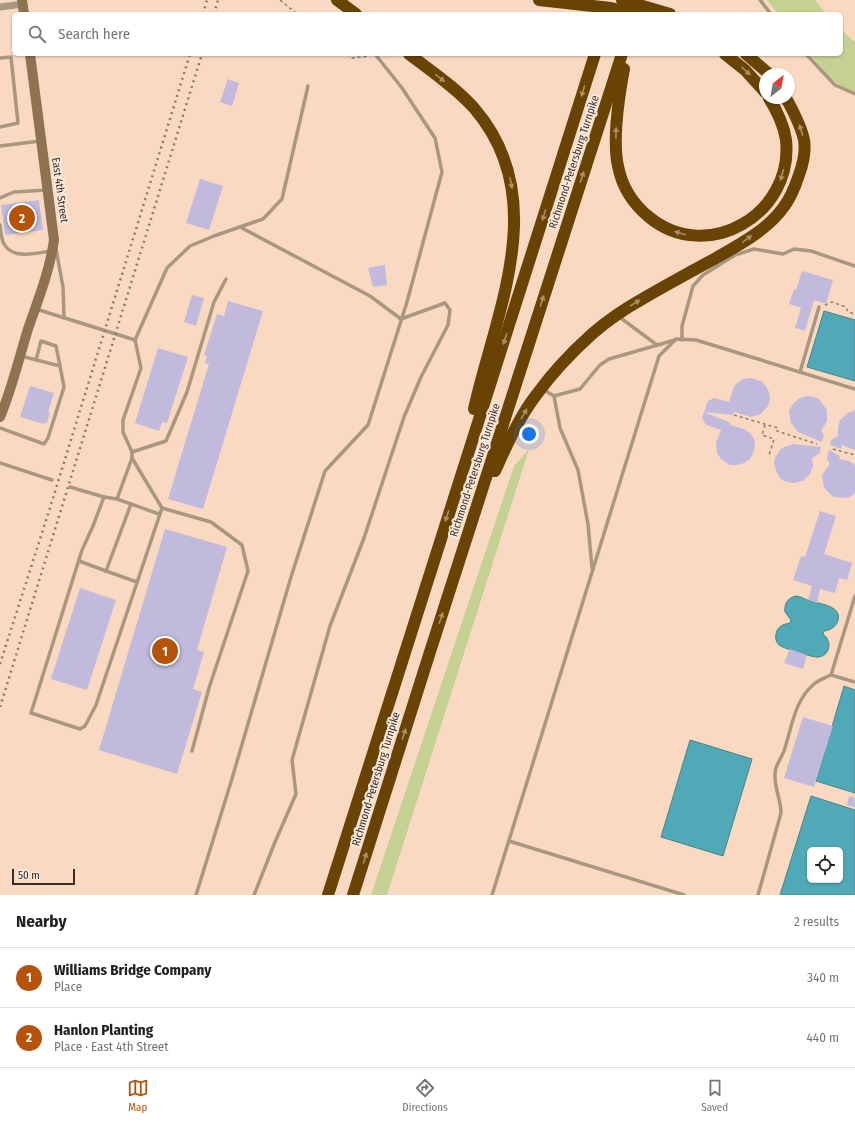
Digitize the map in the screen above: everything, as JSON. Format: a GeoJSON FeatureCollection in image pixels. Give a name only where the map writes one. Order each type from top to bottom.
{"type":"FeatureCollection","features":[{"type":"Feature","properties":{"kind":"highway"},"geometry":{"type":"LineString","coordinates":[[337,0],[353,12]]}},
{"type":"Feature","properties":{"kind":"highway"},"geometry":{"type":"LineString","coordinates":[[539,0],[590,5],[628,12]]}},
{"type":"Feature","properties":{"kind":"highway"},"geometry":{"type":"LineString","coordinates":[[609,12],[612,0]]}},
{"type":"Feature","properties":{"kind":"highway"},"geometry":{"type":"LineString","coordinates":[[622,0],[663,12]]}},
{"type":"Feature","properties":{"kind":"highway"},"geometry":{"type":"LineString","coordinates":[[637,12],[641,0]]}},
{"type":"Feature","properties":{"kind":"highway"},"geometry":{"type":"LineString","coordinates":[[412,56],[462,96],[484,122],[507,164],[513,196],[514,231],[506,286],[475,403],[456,488]]}},
{"type":"Feature","properties":{"kind":"highway","name":"Richmond-Petersburg Turnpike"},"geometry":{"type":"LineString","coordinates":[[328,895],[594,56]]}},
{"type":"Feature","properties":{"kind":"highway","name":"Richmond-Petersburg Turnpike"},"geometry":{"type":"LineString","coordinates":[[353,895],[621,56]]}},
{"type":"Feature","properties":{"kind":"highway"},"geometry":{"type":"LineString","coordinates":[[627,56],[621,83],[617,121],[616,153],[622,179],[629,195],[643,212],[666,228],[683,234],[699,237],[721,234],[740,226],[754,217],[770,201],[780,184],[783,174],[786,142],[780,120],[772,104]]}},
{"type":"Feature","properties":{"kind":"highway"},"geometry":{"type":"LineString","coordinates":[[728,56],[745,70],[759,85]]}},
{"type":"Feature","properties":{"kind":"highway"},"geometry":{"type":"LineString","coordinates":[[748,56],[762,68]]}},
{"type":"Feature","properties":{"kind":"highway"},"geometry":{"type":"LineString","coordinates":[[467,538],[493,474],[525,412],[541,388],[569,356],[617,315],[645,297],[740,244],[768,223],[783,208],[790,198],[804,159],[804,141],[801,129],[789,104]]}},
{"type":"Feature","properties":{"kind":"street"},"geometry":{"type":"LineString","coordinates":[[0,6],[23,2],[24,12]]}},
{"type":"Feature","properties":{"kind":"street","name":"East 4th Street"},"geometry":{"type":"LineString","coordinates":[[0,417],[53,251],[54,240],[30,56]]}},
{"type":"Feature","properties":{"kind":"lane"},"geometry":{"type":"LineString","coordinates":[[760,0],[769,12]]}},
{"type":"Feature","properties":{"kind":"lane"},"geometry":{"type":"LineString","coordinates":[[196,895],[291,577],[325,471],[368,426],[423,244],[442,172],[435,138],[402,88],[377,56]]}},
{"type":"Feature","properties":{"kind":"lane"},"geometry":{"type":"LineString","coordinates":[[808,56],[835,85],[855,94]]}},
{"type":"Feature","properties":{"kind":"lane"},"geometry":{"type":"LineString","coordinates":[[0,58],[11,57],[18,123],[0,127]]}},
{"type":"Feature","properties":{"kind":"lane"},"geometry":{"type":"LineString","coordinates":[[117,499],[132,458],[132,452],[123,432],[123,420],[141,368],[135,340],[167,268],[190,246],[262,219],[282,199],[308,86]]}},
{"type":"Feature","properties":{"kind":"lane"},"geometry":{"type":"LineString","coordinates":[[0,146],[42,140]]}},
{"type":"Feature","properties":{"kind":"lane"},"geometry":{"type":"LineString","coordinates":[[0,198],[14,192],[48,189]]}},
{"type":"Feature","properties":{"kind":"lane"},"geometry":{"type":"LineString","coordinates":[[0,225],[3,243],[9,251],[17,254],[53,251]]}},
{"type":"Feature","properties":{"kind":"lane"},"geometry":{"type":"LineString","coordinates":[[240,227],[370,296],[401,319]]}},
{"type":"Feature","properties":{"kind":"lane"},"geometry":{"type":"LineString","coordinates":[[54,240],[60,263],[63,287],[64,318]]}},
{"type":"Feature","properties":{"kind":"lane"},"geometry":{"type":"LineString","coordinates":[[682,340],[682,326],[693,286],[703,275],[735,255],[754,249],[783,254],[794,249],[812,251],[855,266]]}},
{"type":"Feature","properties":{"kind":"lane"},"geometry":{"type":"LineString","coordinates":[[132,452],[166,441],[188,392],[214,302],[226,279]]}},
{"type":"Feature","properties":{"kind":"lane"},"geometry":{"type":"LineString","coordinates":[[254,895],[296,794],[292,760],[330,626],[364,538],[404,417],[421,377],[448,325],[450,310],[445,303],[401,319]]}},
{"type":"Feature","properties":{"kind":"lane"},"geometry":{"type":"LineString","coordinates":[[800,372],[819,307]]}},
{"type":"Feature","properties":{"kind":"lane"},"geometry":{"type":"LineString","coordinates":[[35,309],[135,340]]}},
{"type":"Feature","properties":{"kind":"lane"},"geometry":{"type":"LineString","coordinates":[[617,315],[657,345]]}},
{"type":"Feature","properties":{"kind":"lane"},"geometry":{"type":"LineString","coordinates":[[492,895],[659,356],[676,340]]}},
{"type":"Feature","properties":{"kind":"lane"},"geometry":{"type":"LineString","coordinates":[[541,388],[554,396],[580,389],[600,364],[609,359],[676,340],[696,340],[855,389]]}},
{"type":"Feature","properties":{"kind":"lane"},"geometry":{"type":"LineString","coordinates":[[0,428],[44,444],[48,438],[64,387],[56,346],[41,342],[36,360]]}},
{"type":"Feature","properties":{"kind":"lane"},"geometry":{"type":"LineString","coordinates":[[20,356],[60,366]]}},
{"type":"Feature","properties":{"kind":"lane"},"geometry":{"type":"LineString","coordinates":[[554,396],[560,428],[578,470],[588,524],[592,571]]}},
{"type":"Feature","properties":{"kind":"lane"},"geometry":{"type":"LineString","coordinates":[[132,458],[162,508],[212,522],[242,546],[248,571],[209,688],[192,751]]}},
{"type":"Feature","properties":{"kind":"lane"},"geometry":{"type":"LineString","coordinates":[[0,463],[52,480]]}},
{"type":"Feature","properties":{"kind":"lane"},"geometry":{"type":"LineString","coordinates":[[70,487],[104,497],[117,499],[160,514]]}},
{"type":"Feature","properties":{"kind":"lane"},"geometry":{"type":"LineString","coordinates":[[104,497],[79,561],[30,713],[80,729],[85,726],[96,705],[162,508]]}},
{"type":"Feature","properties":{"kind":"lane"},"geometry":{"type":"LineString","coordinates":[[106,570],[131,504]]}},
{"type":"Feature","properties":{"kind":"lane"},"geometry":{"type":"LineString","coordinates":[[79,561],[138,582]]}},
{"type":"Feature","properties":{"kind":"lane"},"geometry":{"type":"LineString","coordinates":[[831,675],[855,596]]}},
{"type":"Feature","properties":{"kind":"lane"},"geometry":{"type":"LineString","coordinates":[[758,895],[781,813],[781,804],[774,775],[776,765],[784,750],[797,706],[804,695],[815,683],[831,675],[855,682]]}},
{"type":"Feature","properties":{"kind":"lane"},"geometry":{"type":"LineString","coordinates":[[509,841],[684,895]]}},
{"type":"Feature","properties":{"kind":"path"},"geometry":{"type":"LineString","coordinates":[[280,0],[295,12]]}},
{"type":"Feature","properties":{"kind":"path"},"geometry":{"type":"LineString","coordinates":[[350,56],[352,58],[368,56]]}},
{"type":"Feature","properties":{"kind":"path"},"geometry":{"type":"LineString","coordinates":[[819,307],[832,302],[846,306],[848,312],[855,314]]}},
{"type":"Feature","properties":{"kind":"path"},"geometry":{"type":"LineString","coordinates":[[734,415],[778,428],[777,431],[817,444]]}},
{"type":"Feature","properties":{"kind":"path"},"geometry":{"type":"LineString","coordinates":[[765,425],[762,435],[774,439],[769,455]]}},
{"type":"Feature","properties":{"kind":"path"},"geometry":{"type":"LineString","coordinates":[[833,449],[855,455]]}},
{"type":"Feature","properties":{"kind":"green space"},"geometry":{"type":"Polygon","coordinates":[[[767,0],[815,0],[824,12],[776,12],[767,0]]]}},
{"type":"Feature","properties":{"kind":"green space"},"geometry":{"type":"Polygon","coordinates":[[[843,32],[855,42],[855,92],[848,90],[835,82],[812,56],[843,56],[843,32]]]}},
{"type":"Feature","properties":{"kind":"green space"},"geometry":{"type":"Polygon","coordinates":[[[529,449],[387,895],[371,895],[514,466],[529,449]]]}},
{"type":"Feature","properties":{"kind":"water"},"geometry":{"type":"Polygon","coordinates":[[[824,311],[855,320],[855,381],[807,367],[824,311]]]}},
{"type":"Feature","properties":{"kind":"water"},"geometry":{"type":"Polygon","coordinates":[[[795,596],[825,605],[835,609],[838,613],[839,617],[836,625],[824,631],[823,634],[828,640],[829,647],[826,654],[822,656],[815,657],[798,652],[779,645],[776,641],[778,629],[783,625],[790,623],[791,620],[785,612],[785,607],[788,600],[795,596]]]}},
{"type":"Feature","properties":{"kind":"water"},"geometry":{"type":"Polygon","coordinates":[[[844,686],[855,690],[855,793],[816,781],[844,686]]]}},
{"type":"Feature","properties":{"kind":"water"},"geometry":{"type":"Polygon","coordinates":[[[690,740],[752,759],[723,856],[661,837],[690,740]]]}},
{"type":"Feature","properties":{"kind":"water"},"geometry":{"type":"Polygon","coordinates":[[[811,796],[855,810],[855,895],[780,895],[811,796]]]}},
{"type":"Feature","properties":{"kind":"building"},"geometry":{"type":"Polygon","coordinates":[[[228,79],[239,83],[232,106],[220,102],[228,79]]]}},
{"type":"Feature","properties":{"kind":"building"},"geometry":{"type":"Polygon","coordinates":[[[200,179],[223,186],[209,230],[186,223],[200,179]]]}},
{"type":"Feature","properties":{"kind":"building"},"geometry":{"type":"Polygon","coordinates":[[[39,200],[43,230],[5,235],[1,205],[39,200]]]}},
{"type":"Feature","properties":{"kind":"building"},"geometry":{"type":"Polygon","coordinates":[[[385,265],[387,285],[373,287],[368,268],[385,265]]]}},
{"type":"Feature","properties":{"kind":"building"},"geometry":{"type":"Polygon","coordinates":[[[802,271],[833,280],[826,304],[814,300],[805,331],[795,328],[801,308],[789,304],[794,289],[796,290],[802,271]]]}},
{"type":"Feature","properties":{"kind":"building"},"geometry":{"type":"Polygon","coordinates":[[[192,295],[204,298],[196,326],[184,322],[192,295]]]}},
{"type":"Feature","properties":{"kind":"building"},"geometry":{"type":"Polygon","coordinates":[[[228,301],[263,311],[203,509],[168,499],[209,364],[205,363],[207,356],[204,355],[217,314],[224,316],[228,301]]]}},
{"type":"Feature","properties":{"kind":"building"},"geometry":{"type":"Polygon","coordinates":[[[158,348],[188,357],[167,423],[162,422],[159,431],[135,423],[158,348]]]}},
{"type":"Feature","properties":{"kind":"building"},"geometry":{"type":"Polygon","coordinates":[[[751,378],[761,381],[769,392],[770,399],[768,406],[761,414],[751,417],[734,412],[733,415],[704,412],[708,401],[714,398],[729,402],[735,385],[743,379],[751,378]]]}},
{"type":"Feature","properties":{"kind":"building"},"geometry":{"type":"Polygon","coordinates":[[[30,386],[54,393],[48,412],[50,412],[47,423],[44,422],[44,424],[20,417],[30,386]]]}},
{"type":"Feature","properties":{"kind":"building"},"geometry":{"type":"Polygon","coordinates":[[[806,396],[819,399],[827,410],[827,421],[821,431],[824,435],[822,442],[798,432],[791,423],[789,411],[792,405],[798,399],[806,396]]]}},
{"type":"Feature","properties":{"kind":"building"},"geometry":{"type":"Polygon","coordinates":[[[855,410],[855,450],[842,445],[841,449],[830,445],[831,440],[838,436],[840,420],[848,413],[855,410]]]}},
{"type":"Feature","properties":{"kind":"building"},"geometry":{"type":"Polygon","coordinates":[[[704,412],[731,423],[730,425],[744,429],[750,433],[754,439],[755,446],[750,459],[744,463],[730,465],[721,459],[717,453],[716,443],[721,430],[706,425],[702,418],[704,412]]]}},
{"type":"Feature","properties":{"kind":"building"},"geometry":{"type":"Polygon","coordinates":[[[793,444],[821,447],[820,453],[812,458],[813,466],[810,474],[803,481],[793,483],[784,481],[780,478],[774,463],[780,450],[793,444]]]}},
{"type":"Feature","properties":{"kind":"building"},"geometry":{"type":"Polygon","coordinates":[[[829,450],[840,456],[839,459],[849,461],[855,465],[855,493],[850,497],[834,497],[824,487],[822,477],[830,464],[827,459],[829,450]]]}},
{"type":"Feature","properties":{"kind":"building"},"geometry":{"type":"Polygon","coordinates":[[[820,511],[836,516],[824,554],[852,563],[847,580],[839,578],[835,593],[820,589],[817,603],[808,600],[812,586],[793,580],[801,556],[805,557],[820,511]]]}},
{"type":"Feature","properties":{"kind":"building"},"geometry":{"type":"Polygon","coordinates":[[[165,529],[227,547],[197,650],[204,652],[193,689],[202,692],[177,774],[99,750],[165,529]]]}},
{"type":"Feature","properties":{"kind":"building"},"geometry":{"type":"Polygon","coordinates":[[[80,588],[116,600],[87,690],[51,679],[80,588]]]}},
{"type":"Feature","properties":{"kind":"building"},"geometry":{"type":"Polygon","coordinates":[[[790,649],[807,655],[803,669],[784,663],[790,649]]]}},
{"type":"Feature","properties":{"kind":"building"},"geometry":{"type":"Polygon","coordinates":[[[803,717],[833,726],[814,787],[784,778],[803,717]]]}},
{"type":"Feature","properties":{"kind":"building"},"geometry":{"type":"Polygon","coordinates":[[[849,796],[855,798],[855,807],[847,805],[849,796]]]}},
{"type":"Feature","properties":{"kind":"railway"},"geometry":{"type":"LineString","coordinates":[[204,12],[207,0]]}},
{"type":"Feature","properties":{"kind":"railway"},"geometry":{"type":"LineString","coordinates":[[215,12],[218,0]]}},
{"type":"Feature","properties":{"kind":"railway"},"geometry":{"type":"LineString","coordinates":[[0,664],[49,511],[189,56]]}},
{"type":"Feature","properties":{"kind":"railway"},"geometry":{"type":"LineString","coordinates":[[0,707],[201,56]]}},
{"type":"Feature","properties":{"kind":"place","name":"Hanlon Planting"},"geometry":{"type":"Point","coordinates":[22,218]}},
{"type":"Feature","properties":{"kind":"place","name":"Williams Bridge Company"},"geometry":{"type":"Point","coordinates":[165,651]}}]}
